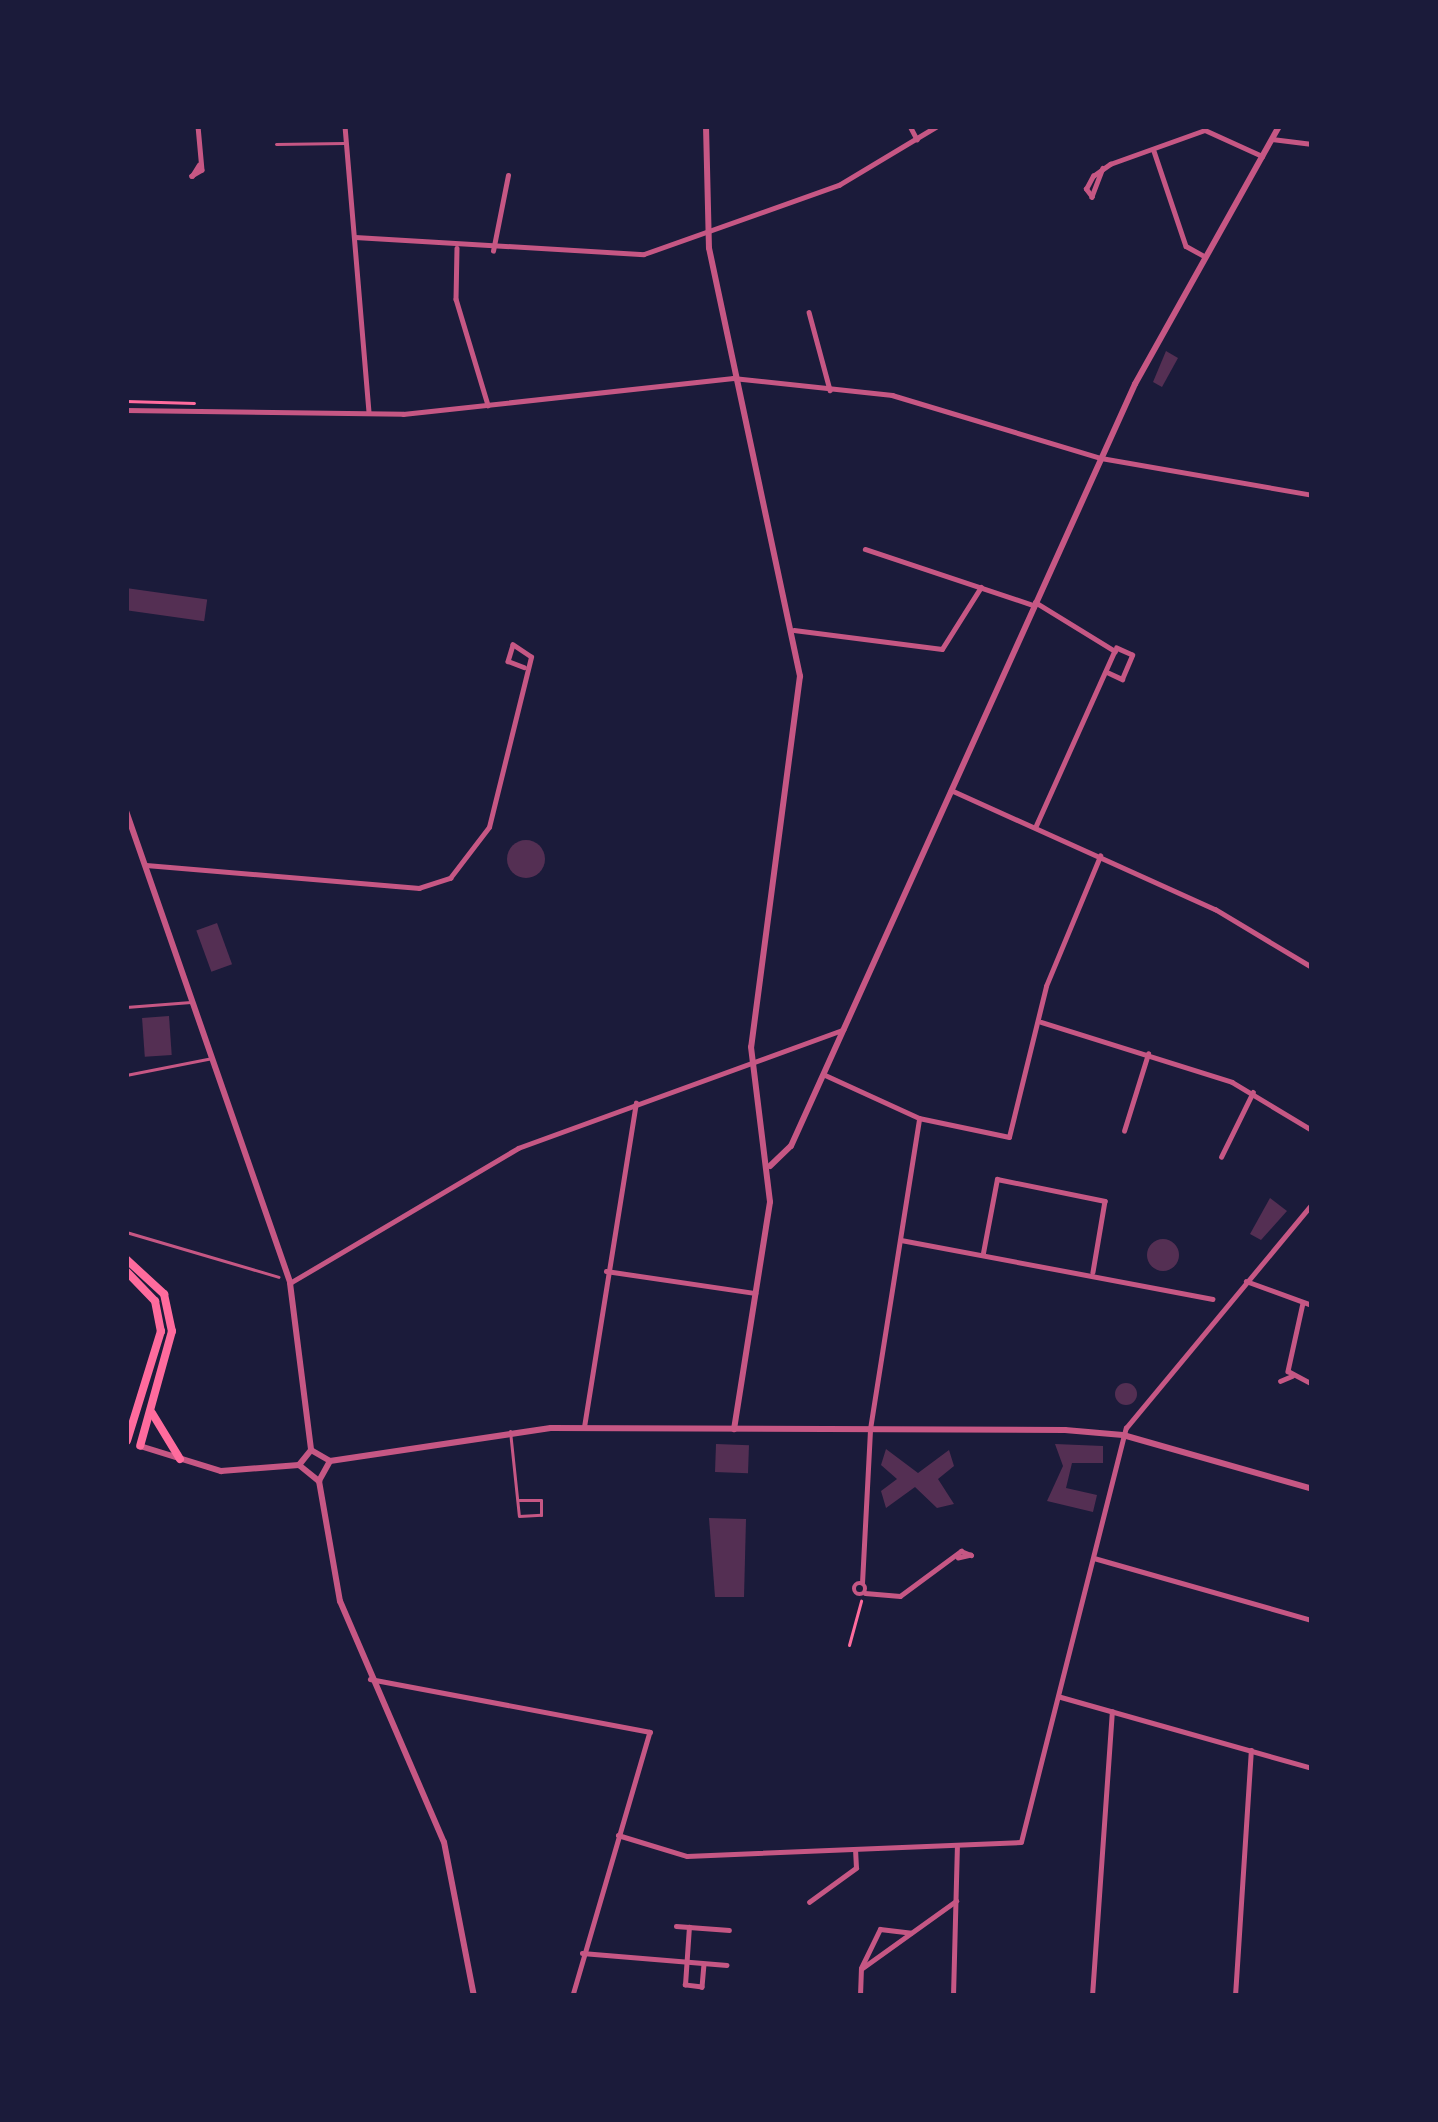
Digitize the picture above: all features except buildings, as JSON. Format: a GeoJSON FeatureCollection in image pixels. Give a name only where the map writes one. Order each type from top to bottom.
{"type":"FeatureCollection","features":[{"type":"Feature","properties":{"kind":"main road"},"geometry":{"type":"LineString","coordinates":[[126,1259],[169,1309],[151,1412],[140,1446]]}},
{"type":"Feature","properties":{"kind":"main road"},"geometry":{"type":"LineString","coordinates":[[126,1271],[154,1301],[160,1330],[127,1442]]}},
{"type":"Feature","properties":{"kind":"main road"},"geometry":{"type":"LineString","coordinates":[[151,1412],[180,1459]]}},
{"type":"Feature","properties":{"kind":"street"},"geometry":{"type":"LineString","coordinates":[[198,126],[199,165]]}},
{"type":"Feature","properties":{"kind":"street"},"geometry":{"type":"LineString","coordinates":[[345,126],[369,413]]}},
{"type":"Feature","properties":{"kind":"street"},"geometry":{"type":"LineString","coordinates":[[706,126],[707,236],[733,378],[794,630],[799,690],[752,1059],[770,1166],[734,1429]]}},
{"type":"Feature","properties":{"kind":"street"},"geometry":{"type":"LineString","coordinates":[[910,126],[917,139]]}},
{"type":"Feature","properties":{"kind":"street"},"geometry":{"type":"LineString","coordinates":[[355,237],[493,251],[644,254],[707,236],[839,185],[937,126]]}},
{"type":"Feature","properties":{"kind":"street"},"geometry":{"type":"LineString","coordinates":[[770,1166],[786,1158],[1101,458],[1204,256],[1280,126]]}},
{"type":"Feature","properties":{"kind":"street"},"geometry":{"type":"LineString","coordinates":[[1103,169],[1212,131],[1262,156]]}},
{"type":"Feature","properties":{"kind":"street"},"geometry":{"type":"LineString","coordinates":[[1272,139],[1312,144]]}},
{"type":"Feature","properties":{"kind":"street"},"geometry":{"type":"LineString","coordinates":[[1154,149],[1186,246],[1204,256]]}},
{"type":"Feature","properties":{"kind":"street"},"geometry":{"type":"LineString","coordinates":[[493,251],[508,175]]}},
{"type":"Feature","properties":{"kind":"street"},"geometry":{"type":"LineString","coordinates":[[1181,254],[1186,246]]}},
{"type":"Feature","properties":{"kind":"street"},"geometry":{"type":"LineString","coordinates":[[457,248],[456,299],[488,405]]}},
{"type":"Feature","properties":{"kind":"street"},"geometry":{"type":"LineString","coordinates":[[809,312],[830,390]]}},
{"type":"Feature","properties":{"kind":"street"},"geometry":{"type":"LineString","coordinates":[[126,410],[369,413],[733,378],[892,395],[1101,458],[1312,495]]}},
{"type":"Feature","properties":{"kind":"street"},"geometry":{"type":"LineString","coordinates":[[866,549],[1034,604],[1132,655],[1121,679],[1107,672]]}},
{"type":"Feature","properties":{"kind":"street"},"geometry":{"type":"LineString","coordinates":[[794,630],[942,649],[981,586]]}},
{"type":"Feature","properties":{"kind":"street"},"geometry":{"type":"LineString","coordinates":[[1036,827],[1115,649]]}},
{"type":"Feature","properties":{"kind":"street"},"geometry":{"type":"LineString","coordinates":[[146,866],[419,888],[450,878],[484,841],[524,667]]}},
{"type":"Feature","properties":{"kind":"street"},"geometry":{"type":"LineString","coordinates":[[951,790],[1100,856],[1312,967]]}},
{"type":"Feature","properties":{"kind":"street"},"geometry":{"type":"LineString","coordinates":[[126,811],[290,1283],[311,1450],[299,1466]]}},
{"type":"Feature","properties":{"kind":"street"},"geometry":{"type":"LineString","coordinates":[[823,1074],[920,1118],[1009,1137],[1040,1022],[1100,856]]}},
{"type":"Feature","properties":{"kind":"street"},"geometry":{"type":"LineString","coordinates":[[1040,1022],[1253,1092],[1312,1130]]}},
{"type":"Feature","properties":{"kind":"street"},"geometry":{"type":"LineString","coordinates":[[290,1283],[518,1148],[752,1059],[843,1030]]}},
{"type":"Feature","properties":{"kind":"street"},"geometry":{"type":"LineString","coordinates":[[1124,1131],[1148,1054]]}},
{"type":"Feature","properties":{"kind":"street"},"geometry":{"type":"LineString","coordinates":[[1221,1157],[1253,1092]]}},
{"type":"Feature","properties":{"kind":"street"},"geometry":{"type":"LineString","coordinates":[[584,1427],[636,1102]]}},
{"type":"Feature","properties":{"kind":"street"},"geometry":{"type":"LineString","coordinates":[[920,1118],[870,1430],[864,1594],[900,1596],[958,1558]]}},
{"type":"Feature","properties":{"kind":"street"},"geometry":{"type":"LineString","coordinates":[[983,1253],[997,1179],[1103,1200],[1093,1273]]}},
{"type":"Feature","properties":{"kind":"street"},"geometry":{"type":"LineString","coordinates":[[618,1835],[687,1856],[957,1848],[1026,1838],[1123,1436],[1216,1313],[1312,1204]]}},
{"type":"Feature","properties":{"kind":"street"},"geometry":{"type":"LineString","coordinates":[[899,1240],[1093,1273],[1226,1302]]}},
{"type":"Feature","properties":{"kind":"street"},"geometry":{"type":"LineString","coordinates":[[606,1271],[756,1293]]}},
{"type":"Feature","properties":{"kind":"street"},"geometry":{"type":"LineString","coordinates":[[1246,1281],[1312,1305]]}},
{"type":"Feature","properties":{"kind":"street"},"geometry":{"type":"LineString","coordinates":[[1212,1299],[1216,1313]]}},
{"type":"Feature","properties":{"kind":"street"},"geometry":{"type":"LineString","coordinates":[[1292,1376],[1303,1303]]}},
{"type":"Feature","properties":{"kind":"street"},"geometry":{"type":"LineString","coordinates":[[1280,1381],[1292,1376],[1312,1384]]}},
{"type":"Feature","properties":{"kind":"street"},"geometry":{"type":"LineString","coordinates":[[311,1450],[330,1461],[510,1430],[584,1427],[1123,1436],[1312,1489]]}},
{"type":"Feature","properties":{"kind":"street"},"geometry":{"type":"LineString","coordinates":[[140,1446],[221,1471],[299,1466],[319,1481]]}},
{"type":"Feature","properties":{"kind":"street"},"geometry":{"type":"LineString","coordinates":[[330,1461],[319,1481],[340,1601],[444,1842],[474,1996]]}},
{"type":"Feature","properties":{"kind":"street"},"geometry":{"type":"LineString","coordinates":[[1094,1558],[1312,1620]]}},
{"type":"Feature","properties":{"kind":"street"},"geometry":{"type":"LineString","coordinates":[[370,1679],[650,1732],[573,1996]]}},
{"type":"Feature","properties":{"kind":"street"},"geometry":{"type":"LineString","coordinates":[[1061,1697],[1312,1768]]}},
{"type":"Feature","properties":{"kind":"street"},"geometry":{"type":"LineString","coordinates":[[1092,1996],[1112,1712]]}},
{"type":"Feature","properties":{"kind":"street"},"geometry":{"type":"LineString","coordinates":[[1235,1996],[1251,1751]]}},
{"type":"Feature","properties":{"kind":"street"},"geometry":{"type":"LineString","coordinates":[[953,1996],[957,1848]]}},
{"type":"Feature","properties":{"kind":"street"},"geometry":{"type":"LineString","coordinates":[[809,1902],[856,1868],[855,1851]]}},
{"type":"Feature","properties":{"kind":"street"},"geometry":{"type":"LineString","coordinates":[[861,1969],[956,1901]]}},
{"type":"Feature","properties":{"kind":"street"},"geometry":{"type":"LineString","coordinates":[[676,1926],[729,1930]]}},
{"type":"Feature","properties":{"kind":"street"},"geometry":{"type":"LineString","coordinates":[[689,1927],[685,1985],[702,1987],[704,1964]]}},
{"type":"Feature","properties":{"kind":"street"},"geometry":{"type":"LineString","coordinates":[[860,1996],[861,1969],[880,1929],[911,1933]]}},
{"type":"Feature","properties":{"kind":"street"},"geometry":{"type":"LineString","coordinates":[[582,1953],[727,1965]]}},
{"type":"Feature","properties":{"kind":"lane"},"geometry":{"type":"LineString","coordinates":[[276,144],[346,143]]}},
{"type":"Feature","properties":{"kind":"lane"},"geometry":{"type":"LineString","coordinates":[[126,1007],[193,1002]]}},
{"type":"Feature","properties":{"kind":"lane"},"geometry":{"type":"LineString","coordinates":[[126,1075],[212,1058]]}},
{"type":"Feature","properties":{"kind":"lane"},"geometry":{"type":"LineString","coordinates":[[126,1232],[279,1277]]}},
{"type":"Feature","properties":{"kind":"lane"},"geometry":{"type":"LineString","coordinates":[[510,1430],[519,1500]]}},
{"type":"Feature","properties":{"kind":"path"},"geometry":{"type":"LineString","coordinates":[[849,1645],[864,1594]]}}]}
